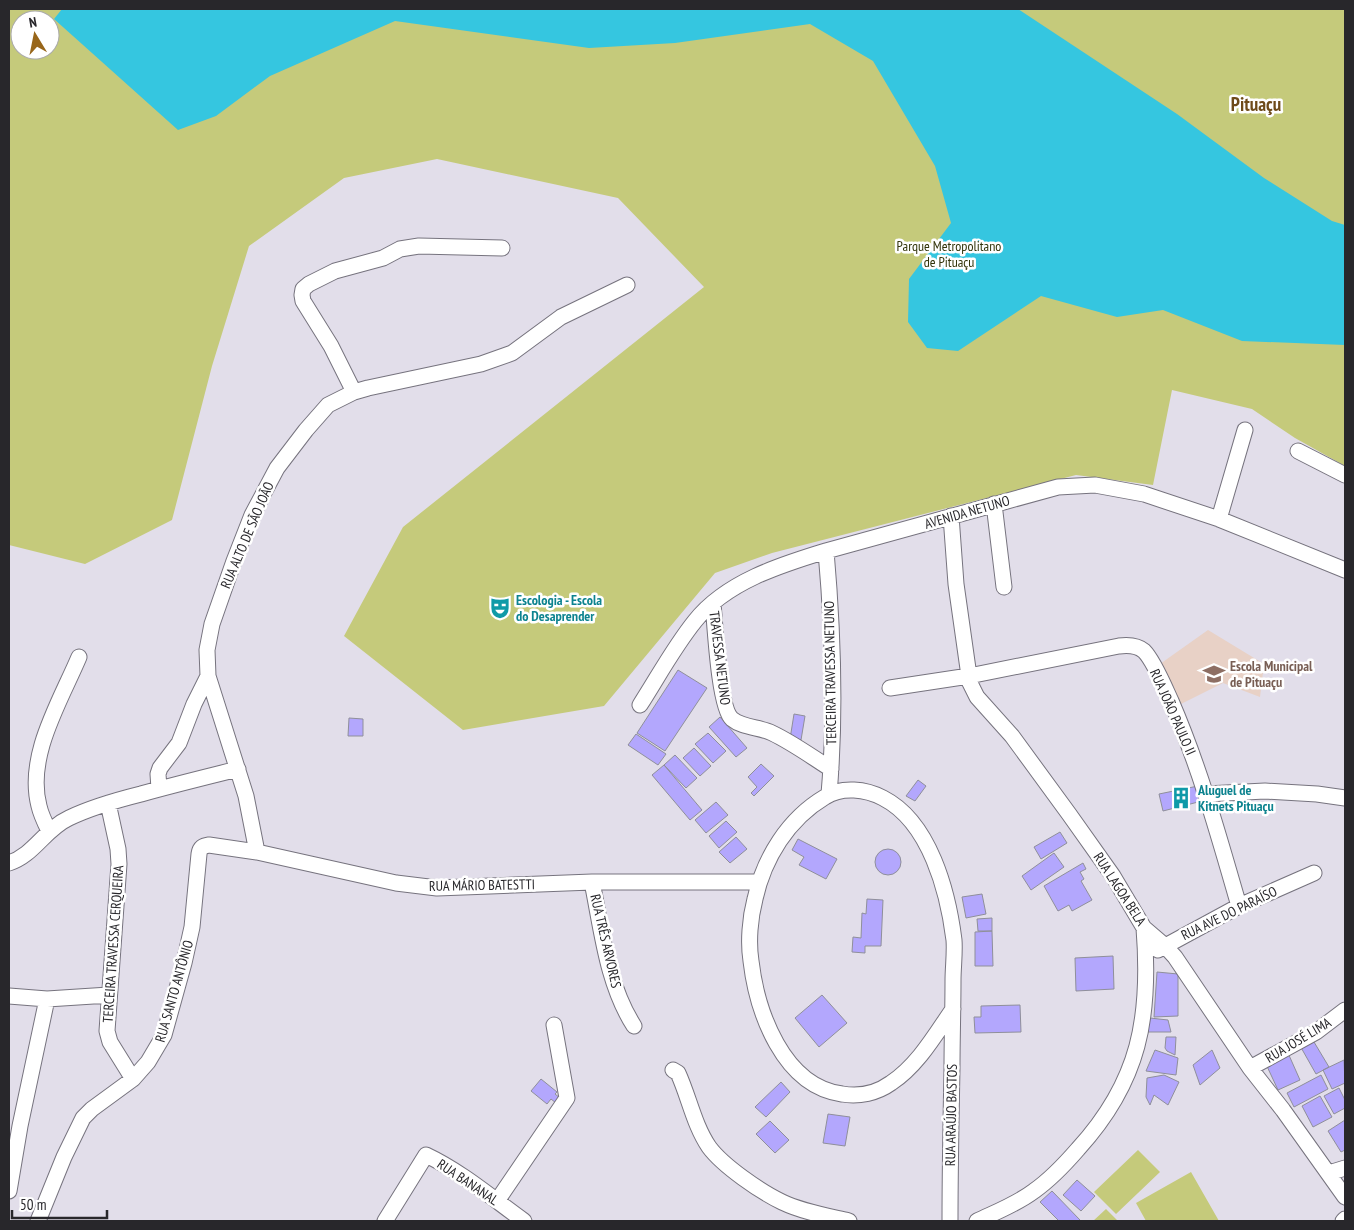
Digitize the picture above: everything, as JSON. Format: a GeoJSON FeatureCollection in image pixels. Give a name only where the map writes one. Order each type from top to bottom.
{"type":"FeatureCollection","features":[{"type":"Feature","properties":{"kind":"street"},"geometry":{"type":"LineString","coordinates":[[354,392],[331,346],[302,301],[303,289],[308,284],[334,271],[383,258],[408,247],[502,248]]}},
{"type":"Feature","properties":{"kind":"street","name":"RUA ALTO DE SÃO JOÃO"},"geometry":{"type":"LineString","coordinates":[[257,852],[250,813],[238,769],[208,676],[207,650],[217,608],[234,561],[262,494],[277,468],[318,415],[338,398],[354,392],[497,359],[512,353],[561,317],[627,285]]}},
{"type":"Feature","properties":{"kind":"street"},"geometry":{"type":"LineString","coordinates":[[1219,519],[1245,430]]}},
{"type":"Feature","properties":{"kind":"street"},"geometry":{"type":"LineString","coordinates":[[1298,451],[1345,476]]}},
{"type":"Feature","properties":{"kind":"street","name":"AVENIDA NETUNO"},"geometry":{"type":"LineString","coordinates":[[640,705],[692,625],[713,603],[730,591],[763,573],[826,551],[1058,486],[1096,485],[1144,494],[1219,519],[1345,570]]}},
{"type":"Feature","properties":{"kind":"street"},"geometry":{"type":"LineString","coordinates":[[994,504],[1004,587]]}},
{"type":"Feature","properties":{"kind":"street","name":"RUA LAGOA BELA"},"geometry":{"type":"LineString","coordinates":[[951,516],[956,584],[970,683],[977,697],[1012,736],[1069,814],[1112,876],[1144,928],[1165,946],[1185,971],[1250,1068],[1345,1197]]}},
{"type":"Feature","properties":{"kind":"street","name":"TERCEIRA TRAVESSA NETUNO"},"geometry":{"type":"LineString","coordinates":[[826,551],[830,601],[832,682],[829,794]]}},
{"type":"Feature","properties":{"kind":"street","name":"TRAVESSA NETUNO"},"geometry":{"type":"LineString","coordinates":[[713,603],[722,688],[728,714],[733,720],[771,732],[831,769]]}},
{"type":"Feature","properties":{"kind":"street","name":"RUA JOÃO PAULO II"},"geometry":{"type":"LineString","coordinates":[[890,688],[969,676],[1118,646],[1138,647],[1148,657],[1164,685],[1185,736],[1206,794],[1239,906]]}},
{"type":"Feature","properties":{"kind":"street"},"geometry":{"type":"LineString","coordinates":[[49,831],[38,804],[37,767],[41,746],[79,657]]}},
{"type":"Feature","properties":{"kind":"street"},"geometry":{"type":"LineString","coordinates":[[160,789],[158,774],[160,768],[179,743],[194,704],[208,676]]}},
{"type":"Feature","properties":{"kind":"street"},"geometry":{"type":"LineString","coordinates":[[9,863],[30,852],[49,831],[82,811],[238,769]]}},
{"type":"Feature","properties":{"kind":"street","name":"RUA ARAÚJO BASTOS"},"geometry":{"type":"LineString","coordinates":[[950,1221],[954,941],[941,879],[928,847],[915,826],[891,802],[876,794],[859,790],[829,794],[811,805],[785,831],[759,882],[754,902],[751,930],[750,960],[764,1016],[789,1064],[808,1082],[833,1093],[853,1096],[873,1092],[889,1085],[917,1060],[953,1009]]}},
{"type":"Feature","properties":{"kind":"street"},"geometry":{"type":"LineString","coordinates":[[1206,794],[1265,791],[1317,794],[1345,798]]}},
{"type":"Feature","properties":{"kind":"street","name":"TERCEIRA TRAVESSA CERQUEIRA"},"geometry":{"type":"LineString","coordinates":[[108,803],[118,849],[119,864],[107,1032],[110,1042],[133,1079]]}},
{"type":"Feature","properties":{"kind":"street","name":"RUA MÁRIO BATESTTI"},"geometry":{"type":"LineString","coordinates":[[209,845],[257,852],[396,883],[423,887],[592,882],[759,882]]}},
{"type":"Feature","properties":{"kind":"street","name":"RUA SANTO ANTÔNIO"},"geometry":{"type":"LineString","coordinates":[[38,1221],[64,1157],[83,1118],[92,1109],[133,1079],[148,1062],[164,1035],[192,927],[199,850],[209,845]]}},
{"type":"Feature","properties":{"kind":"street","name":"RUA AVE DO PARAÍSO"},"geometry":{"type":"LineString","coordinates":[[1146,956],[1239,906],[1314,873]]}},
{"type":"Feature","properties":{"kind":"street","name":"RUA TRÊS ARVORES"},"geometry":{"type":"LineString","coordinates":[[592,882],[608,964],[622,1005],[634,1026]]}},
{"type":"Feature","properties":{"kind":"street"},"geometry":{"type":"LineString","coordinates":[[977,1221],[1011,1205],[1034,1191],[1061,1168],[1102,1121],[1119,1094],[1132,1065],[1142,1031],[1146,990],[1144,928]]}},
{"type":"Feature","properties":{"kind":"street"},"geometry":{"type":"LineString","coordinates":[[9,996],[47,999],[109,995]]}},
{"type":"Feature","properties":{"kind":"street"},"geometry":{"type":"LineString","coordinates":[[9,1191],[20,1126],[47,999]]}},
{"type":"Feature","properties":{"kind":"street","name":"RUA JOSÉ LIMA"},"geometry":{"type":"LineString","coordinates":[[1250,1068],[1316,1032],[1345,1010]]}},
{"type":"Feature","properties":{"kind":"street"},"geometry":{"type":"LineString","coordinates":[[496,1201],[567,1098],[554,1025]]}},
{"type":"Feature","properties":{"kind":"street"},"geometry":{"type":"LineString","coordinates":[[672,1070],[678,1073],[698,1126],[710,1148],[728,1167],[782,1202],[848,1221]]}},
{"type":"Feature","properties":{"kind":"street","name":"RUA BANANAL"},"geometry":{"type":"LineString","coordinates":[[385,1221],[426,1155],[459,1174],[524,1221]]}},
{"type":"Feature","properties":{"kind":"street"},"geometry":{"type":"LineString","coordinates":[[1329,1173],[1345,1168]]}},
{"type":"Feature","properties":{"kind":"shaded area","name":"Escola Municipal de Pituaçu"},"geometry":{"type":"Polygon","coordinates":[[[1208,630],[1264,664],[1260,697],[1223,683],[1179,705],[1160,664],[1208,630]]]}},
{"type":"Feature","properties":{"kind":"green space","name":"Parque Metropolitano de Pituaçu"},"geometry":{"type":"Polygon","coordinates":[[[9,9],[1345,9],[1345,466],[1295,438],[1252,409],[1172,390],[1153,485],[1076,475],[772,553],[715,573],[604,706],[463,730],[344,636],[403,527],[704,287],[618,198],[437,159],[344,178],[249,246],[212,366],[172,520],[85,564],[9,545],[9,9]]]}},
{"type":"Feature","properties":{"kind":"green space"},"geometry":{"type":"Polygon","coordinates":[[[1138,1150],[1160,1172],[1116,1214],[1094,1192],[1138,1150]]]}},
{"type":"Feature","properties":{"kind":"green space"},"geometry":{"type":"Polygon","coordinates":[[[1191,1172],[1219,1221],[1146,1221],[1136,1203],[1191,1172]]]}},
{"type":"Feature","properties":{"kind":"green space"},"geometry":{"type":"Polygon","coordinates":[[[1106,1209],[1118,1221],[1093,1221],[1106,1209]]]}},
{"type":"Feature","properties":{"kind":"water"},"geometry":{"type":"Polygon","coordinates":[[[62,9],[1018,9],[1177,114],[1264,178],[1332,221],[1345,225],[1345,345],[1242,341],[1163,310],[1117,317],[1041,296],[958,351],[927,348],[908,322],[909,279],[951,223],[935,166],[873,61],[810,24],[675,43],[589,48],[395,21],[270,76],[216,116],[178,130],[60,24],[60,12],[62,9]]]}},
{"type":"Feature","properties":{"kind":"building"},"geometry":{"type":"Polygon","coordinates":[[[678,670],[707,688],[665,751],[637,733],[678,670]]]}},
{"type":"Feature","properties":{"kind":"building"},"geometry":{"type":"Polygon","coordinates":[[[794,714],[805,716],[801,740],[790,739],[794,714]]]}},
{"type":"Feature","properties":{"kind":"building"},"geometry":{"type":"Polygon","coordinates":[[[720,717],[747,748],[736,757],[709,727],[720,717]]]}},
{"type":"Feature","properties":{"kind":"building"},"geometry":{"type":"Polygon","coordinates":[[[349,718],[363,719],[363,736],[348,736],[349,718]]]}},
{"type":"Feature","properties":{"kind":"building"},"geometry":{"type":"Polygon","coordinates":[[[708,733],[726,751],[713,763],[695,744],[708,733]]]}},
{"type":"Feature","properties":{"kind":"building"},"geometry":{"type":"Polygon","coordinates":[[[636,734],[666,754],[658,765],[628,745],[636,734]]]}},
{"type":"Feature","properties":{"kind":"building"},"geometry":{"type":"Polygon","coordinates":[[[694,748],[711,766],[700,776],[683,758],[694,748]]]}},
{"type":"Feature","properties":{"kind":"building"},"geometry":{"type":"Polygon","coordinates":[[[675,755],[697,778],[686,788],[664,765],[675,755]]]}},
{"type":"Feature","properties":{"kind":"building"},"geometry":{"type":"Polygon","coordinates":[[[761,764],[774,776],[754,796],[751,793],[757,787],[748,777],[761,764]]]}},
{"type":"Feature","properties":{"kind":"building"},"geometry":{"type":"Polygon","coordinates":[[[664,765],[702,810],[690,820],[652,775],[664,765]]]}},
{"type":"Feature","properties":{"kind":"building"},"geometry":{"type":"Polygon","coordinates":[[[918,780],[926,786],[915,801],[906,796],[918,780]]]}},
{"type":"Feature","properties":{"kind":"building","name":"Aluguel de Kitnets Pituaçu"},"geometry":{"type":"Polygon","coordinates":[[[1198,786],[1202,801],[1163,811],[1159,794],[1198,786]]]}},
{"type":"Feature","properties":{"kind":"building"},"geometry":{"type":"Polygon","coordinates":[[[716,802],[728,815],[706,833],[695,820],[716,802]]]}},
{"type":"Feature","properties":{"kind":"building"},"geometry":{"type":"Polygon","coordinates":[[[726,821],[737,832],[719,848],[709,836],[726,821]]]}},
{"type":"Feature","properties":{"kind":"building"},"geometry":{"type":"Polygon","coordinates":[[[1060,832],[1067,843],[1041,859],[1034,847],[1060,832]]]}},
{"type":"Feature","properties":{"kind":"building"},"geometry":{"type":"Polygon","coordinates":[[[736,837],[747,849],[730,863],[719,852],[736,837]]]}},
{"type":"Feature","properties":{"kind":"building"},"geometry":{"type":"Polygon","coordinates":[[[798,839],[837,859],[826,879],[799,865],[804,857],[792,850],[798,839]]]}},
{"type":"Feature","properties":{"kind":"building"},"geometry":{"type":"Polygon","coordinates":[[[888,849],[897,853],[901,862],[897,871],[888,875],[879,871],[875,862],[879,853],[888,849]]]}},
{"type":"Feature","properties":{"kind":"building"},"geometry":{"type":"Polygon","coordinates":[[[1054,853],[1064,867],[1031,890],[1022,876],[1054,853]]]}},
{"type":"Feature","properties":{"kind":"building"},"geometry":{"type":"Polygon","coordinates":[[[1083,863],[1086,869],[1080,872],[1084,879],[1081,881],[1092,900],[1072,911],[1069,905],[1058,911],[1044,886],[1083,863]]]}},
{"type":"Feature","properties":{"kind":"building"},"geometry":{"type":"Polygon","coordinates":[[[982,894],[986,914],[966,918],[962,897],[982,894]]]}},
{"type":"Feature","properties":{"kind":"building"},"geometry":{"type":"Polygon","coordinates":[[[867,899],[883,900],[881,946],[865,946],[865,953],[852,952],[853,937],[861,938],[862,913],[866,914],[867,899]]]}},
{"type":"Feature","properties":{"kind":"building"},"geometry":{"type":"Polygon","coordinates":[[[992,918],[992,931],[978,931],[977,919],[992,918]]]}},
{"type":"Feature","properties":{"kind":"building"},"geometry":{"type":"Polygon","coordinates":[[[992,931],[993,966],[975,966],[975,932],[992,931]]]}},
{"type":"Feature","properties":{"kind":"building"},"geometry":{"type":"Polygon","coordinates":[[[1113,956],[1114,989],[1076,991],[1075,958],[1113,956]]]}},
{"type":"Feature","properties":{"kind":"building"},"geometry":{"type":"Polygon","coordinates":[[[1157,972],[1178,974],[1178,1016],[1154,1017],[1157,972]]]}},
{"type":"Feature","properties":{"kind":"building"},"geometry":{"type":"Polygon","coordinates":[[[822,995],[847,1023],[819,1047],[795,1018],[822,995]]]}},
{"type":"Feature","properties":{"kind":"building"},"geometry":{"type":"Polygon","coordinates":[[[1020,1005],[1021,1032],[975,1033],[974,1017],[981,1017],[981,1006],[1020,1005]]]}},
{"type":"Feature","properties":{"kind":"building"},"geometry":{"type":"Polygon","coordinates":[[[1150,1018],[1168,1020],[1171,1032],[1147,1032],[1150,1018]]]}},
{"type":"Feature","properties":{"kind":"building"},"geometry":{"type":"Polygon","coordinates":[[[1166,1037],[1176,1037],[1175,1055],[1165,1048],[1166,1037]]]}},
{"type":"Feature","properties":{"kind":"building"},"geometry":{"type":"Polygon","coordinates":[[[1311,1037],[1329,1067],[1316,1074],[1299,1044],[1311,1037]]]}},
{"type":"Feature","properties":{"kind":"building"},"geometry":{"type":"Polygon","coordinates":[[[1155,1050],[1178,1058],[1176,1075],[1146,1071],[1155,1050]]]}},
{"type":"Feature","properties":{"kind":"building"},"geometry":{"type":"Polygon","coordinates":[[[1212,1050],[1220,1068],[1200,1085],[1193,1065],[1212,1050]]]}},
{"type":"Feature","properties":{"kind":"building"},"geometry":{"type":"Polygon","coordinates":[[[1288,1053],[1300,1080],[1278,1090],[1265,1062],[1288,1053]]]}},
{"type":"Feature","properties":{"kind":"building"},"geometry":{"type":"Polygon","coordinates":[[[1344,1060],[1345,1083],[1332,1089],[1323,1070],[1344,1060]]]}},
{"type":"Feature","properties":{"kind":"building"},"geometry":{"type":"Polygon","coordinates":[[[1164,1075],[1179,1082],[1168,1105],[1154,1095],[1150,1105],[1146,1097],[1147,1078],[1164,1075]]]}},
{"type":"Feature","properties":{"kind":"building"},"geometry":{"type":"Polygon","coordinates":[[[1321,1075],[1328,1089],[1294,1107],[1287,1093],[1321,1075]]]}},
{"type":"Feature","properties":{"kind":"building"},"geometry":{"type":"Polygon","coordinates":[[[541,1079],[557,1092],[555,1094],[560,1098],[556,1103],[551,1099],[547,1104],[531,1091],[541,1079]]]}},
{"type":"Feature","properties":{"kind":"building"},"geometry":{"type":"Polygon","coordinates":[[[781,1082],[790,1092],[766,1117],[755,1107],[781,1082]]]}},
{"type":"Feature","properties":{"kind":"building"},"geometry":{"type":"Polygon","coordinates":[[[1339,1088],[1345,1100],[1345,1108],[1334,1114],[1324,1096],[1339,1088]]]}},
{"type":"Feature","properties":{"kind":"building"},"geometry":{"type":"Polygon","coordinates":[[[1320,1096],[1332,1117],[1313,1127],[1302,1106],[1320,1096]]]}},
{"type":"Feature","properties":{"kind":"building"},"geometry":{"type":"Polygon","coordinates":[[[828,1114],[850,1117],[845,1146],[823,1143],[828,1114]]]}},
{"type":"Feature","properties":{"kind":"building"},"geometry":{"type":"Polygon","coordinates":[[[1345,1120],[1345,1150],[1341,1152],[1328,1131],[1345,1120]]]}},
{"type":"Feature","properties":{"kind":"building"},"geometry":{"type":"Polygon","coordinates":[[[770,1121],[789,1140],[775,1153],[756,1134],[770,1121]]]}},
{"type":"Feature","properties":{"kind":"building"},"geometry":{"type":"Polygon","coordinates":[[[1077,1180],[1095,1196],[1081,1211],[1063,1195],[1077,1180]]]}},
{"type":"Feature","properties":{"kind":"building"},"geometry":{"type":"Polygon","coordinates":[[[1052,1191],[1080,1220],[1059,1221],[1040,1202],[1052,1191]]]}},
{"type":"Feature","properties":{"kind":"place","name":"Escologia - Escola do Desaprender"},"geometry":{"type":"Point","coordinates":[500,608]}},
{"type":"Feature","properties":{"kind":"place","name":"Escola Municipal de Pituaçu"},"geometry":{"type":"Point","coordinates":[1214,674]}},
{"type":"Feature","properties":{"kind":"place","name":"Aluguel de Kitnets Pituaçu"},"geometry":{"type":"Point","coordinates":[1181,798]}},
{"type":"Feature","properties":{"kind":"district","name":"Pituaçu"},"geometry":{"type":"Point","coordinates":[1256,104]}}]}
